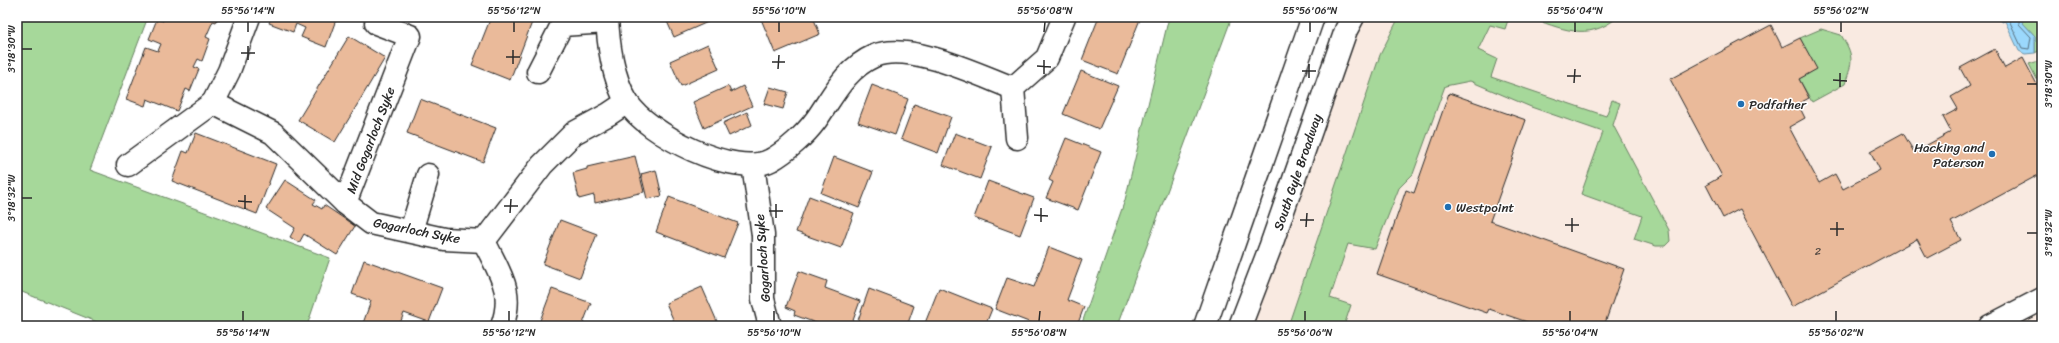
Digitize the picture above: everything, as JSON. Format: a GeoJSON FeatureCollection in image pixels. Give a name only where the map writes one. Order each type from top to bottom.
{"type":"FeatureCollection","features":[{"type":"Feature","properties":{"kind":"street"},"geometry":{"type":"LineString","coordinates":[[128,165],[213,103],[230,71],[249,17]]}},
{"type":"Feature","properties":{"kind":"street"},"geometry":{"type":"LineString","coordinates":[[1013,88],[1047,58],[1064,17]]}},
{"type":"Feature","properties":{"kind":"street"},"geometry":{"type":"LineString","coordinates":[[1205,326],[1313,17]]}},
{"type":"Feature","properties":{"kind":"street","name":"South Gyle Broadway"},"geometry":{"type":"LineString","coordinates":[[1240,326],[1273,241],[1346,30],[1353,17]]}},
{"type":"Feature","properties":{"kind":"street"},"geometry":{"type":"LineString","coordinates":[[538,72],[562,25],[607,19],[613,66],[627,102],[655,130],[682,145],[711,158],[753,165],[769,161],[794,142],[815,121],[837,87],[855,68],[875,56],[903,53],[928,57],[1013,88]]}},
{"type":"Feature","properties":{"kind":"street","name":"Mid Gogarloch Syke"},"geometry":{"type":"LineString","coordinates":[[213,103],[273,133],[345,202],[410,36],[376,23]]}},
{"type":"Feature","properties":{"kind":"street"},"geometry":{"type":"LineString","coordinates":[[1013,88],[1017,138]]}},
{"type":"Feature","properties":{"kind":"street"},"geometry":{"type":"LineString","coordinates":[[502,326],[508,311],[507,289],[484,241],[542,165],[574,133],[610,114],[627,102]]}},
{"type":"Feature","properties":{"kind":"street","name":"Gogarloch Syke"},"geometry":{"type":"LineString","coordinates":[[753,165],[763,235],[763,299],[770,326]]}},
{"type":"Feature","properties":{"kind":"street"},"geometry":{"type":"LineString","coordinates":[[411,231],[428,175]]}},
{"type":"Feature","properties":{"kind":"street","name":"Gogarloch Syke"},"geometry":{"type":"LineString","coordinates":[[345,202],[371,223],[444,239],[484,241]]}},
{"type":"Feature","properties":{"kind":"street"},"geometry":{"type":"LineString","coordinates":[[1990,326],[2042,299]]}},
{"type":"Feature","properties":{"kind":"shaded area"},"geometry":{"type":"Polygon","coordinates":[[[1353,17],[2042,17],[2042,326],[1250,326],[1353,17]]]}},
{"type":"Feature","properties":{"kind":"green space"},"geometry":{"type":"Polygon","coordinates":[[[17,17],[148,17],[90,170],[330,258],[307,326],[107,326],[17,290],[17,17]]]}},
{"type":"Feature","properties":{"kind":"green space"},"geometry":{"type":"Polygon","coordinates":[[[1169,17],[1232,17],[1117,326],[1081,326],[1125,200],[1169,17]]]}},
{"type":"Feature","properties":{"kind":"green space"},"geometry":{"type":"Polygon","coordinates":[[[1399,17],[1509,17],[1505,29],[1490,25],[1478,50],[1497,59],[1491,77],[1606,116],[1612,100],[1620,103],[1613,125],[1669,230],[1670,241],[1665,246],[1656,246],[1634,239],[1642,216],[1581,194],[1603,132],[1531,107],[1470,81],[1445,86],[1413,174],[1399,188],[1375,249],[1348,244],[1330,298],[1351,305],[1344,326],[1288,326],[1380,55],[1399,17]]]}},
{"type":"Feature","properties":{"kind":"green space"},"geometry":{"type":"Polygon","coordinates":[[[1527,17],[1618,17],[1595,30],[1574,31],[1563,29],[1527,17]]]}},
{"type":"Feature","properties":{"kind":"green space"},"geometry":{"type":"Polygon","coordinates":[[[2022,17],[2042,17],[2042,49],[2035,53],[2035,36],[2022,22],[2022,17]]]}},
{"type":"Feature","properties":{"kind":"green space"},"geometry":{"type":"Polygon","coordinates":[[[1821,29],[1841,35],[1850,53],[1851,64],[1845,84],[1812,102],[1799,79],[1816,69],[1800,38],[1821,29]]]}},
{"type":"Feature","properties":{"kind":"green space"},"geometry":{"type":"Polygon","coordinates":[[[2042,60],[2042,89],[2029,64],[2042,60]]]}},
{"type":"Feature","properties":{"kind":"water"},"geometry":{"type":"Polygon","coordinates":[[[2000,17],[2022,17],[2022,22],[2035,36],[2035,53],[2025,54],[2019,51],[2005,21],[2002,22],[2000,17]]]}},
{"type":"Feature","properties":{"kind":"building"},"geometry":{"type":"Polygon","coordinates":[[[164,17],[218,17],[216,22],[213,21],[206,37],[210,39],[202,61],[198,59],[194,67],[199,69],[190,91],[186,89],[177,111],[147,99],[145,106],[126,99],[146,47],[158,51],[161,44],[149,39],[157,19],[163,21],[164,17]]]}},
{"type":"Feature","properties":{"kind":"building"},"geometry":{"type":"Polygon","coordinates":[[[271,17],[337,17],[326,47],[301,37],[305,28],[296,24],[293,32],[269,23],[271,17]]]}},
{"type":"Feature","properties":{"kind":"building"},"geometry":{"type":"Polygon","coordinates":[[[491,17],[534,17],[510,80],[472,65],[491,17]]]}},
{"type":"Feature","properties":{"kind":"building"},"geometry":{"type":"Polygon","coordinates":[[[665,17],[709,17],[710,21],[674,37],[665,17]]]}},
{"type":"Feature","properties":{"kind":"building"},"geometry":{"type":"Polygon","coordinates":[[[766,17],[813,17],[820,34],[775,53],[761,19],[766,17]]]}},
{"type":"Feature","properties":{"kind":"building"},"geometry":{"type":"Polygon","coordinates":[[[1099,17],[1141,17],[1118,74],[1082,60],[1099,17]]]}},
{"type":"Feature","properties":{"kind":"building"},"geometry":{"type":"Polygon","coordinates":[[[1771,25],[1782,47],[1800,38],[1817,69],[1799,79],[1809,98],[1798,104],[1805,118],[1789,127],[1819,183],[1835,174],[1843,189],[1880,170],[1870,151],[1903,133],[1914,152],[1951,132],[1943,117],[1958,109],[1951,97],[1970,86],[1960,68],[1995,49],[2005,68],[2023,58],[2042,94],[2042,173],[1951,222],[1961,240],[1927,258],[1917,239],[1792,307],[1740,209],[1723,218],[1706,185],[1722,176],[1670,79],[1771,25]]]}},
{"type":"Feature","properties":{"kind":"building"},"geometry":{"type":"Polygon","coordinates":[[[349,36],[385,58],[335,142],[298,120],[349,36]]]}},
{"type":"Feature","properties":{"kind":"building"},"geometry":{"type":"Polygon","coordinates":[[[708,44],[719,69],[681,86],[670,61],[708,44]]]}},
{"type":"Feature","properties":{"kind":"building"},"geometry":{"type":"Polygon","coordinates":[[[1081,71],[1118,86],[1099,129],[1063,114],[1081,71]]]}},
{"type":"Feature","properties":{"kind":"building"},"geometry":{"type":"Polygon","coordinates":[[[872,85],[908,99],[895,135],[858,122],[872,85]]]}},
{"type":"Feature","properties":{"kind":"building"},"geometry":{"type":"Polygon","coordinates":[[[728,86],[731,92],[743,86],[752,106],[704,128],[693,102],[728,86]]]}},
{"type":"Feature","properties":{"kind":"building"},"geometry":{"type":"Polygon","coordinates":[[[770,87],[788,92],[783,109],[764,104],[770,87]]]}},
{"type":"Feature","properties":{"kind":"building","name":"Westpoint"},"geometry":{"type":"Polygon","coordinates":[[[1449,93],[1526,120],[1490,221],[1624,269],[1604,326],[1539,326],[1489,309],[1487,313],[1377,274],[1406,190],[1414,193],[1449,93]]]}},
{"type":"Feature","properties":{"kind":"building"},"geometry":{"type":"Polygon","coordinates":[[[420,99],[496,128],[483,162],[407,133],[420,99]]]}},
{"type":"Feature","properties":{"kind":"building"},"geometry":{"type":"Polygon","coordinates":[[[914,104],[951,117],[938,153],[901,139],[914,104]]]}},
{"type":"Feature","properties":{"kind":"building"},"geometry":{"type":"Polygon","coordinates":[[[747,112],[752,125],[729,136],[723,123],[747,112]]]}},
{"type":"Feature","properties":{"kind":"building"},"geometry":{"type":"Polygon","coordinates":[[[196,133],[276,164],[257,214],[172,181],[183,151],[188,153],[196,133]]]}},
{"type":"Feature","properties":{"kind":"building"},"geometry":{"type":"Polygon","coordinates":[[[955,133],[992,147],[980,179],[943,165],[955,133]]]}},
{"type":"Feature","properties":{"kind":"building"},"geometry":{"type":"Polygon","coordinates":[[[1066,138],[1101,152],[1078,210],[1046,198],[1053,182],[1049,180],[1066,138]]]}},
{"type":"Feature","properties":{"kind":"building"},"geometry":{"type":"Polygon","coordinates":[[[635,156],[644,192],[595,203],[594,195],[579,199],[573,173],[587,169],[587,167],[635,156]]]}},
{"type":"Feature","properties":{"kind":"building"},"geometry":{"type":"Polygon","coordinates":[[[834,157],[873,172],[859,208],[821,193],[834,157]]]}},
{"type":"Feature","properties":{"kind":"building"},"geometry":{"type":"Polygon","coordinates":[[[656,170],[662,196],[647,199],[641,174],[656,170]]]}},
{"type":"Feature","properties":{"kind":"building"},"geometry":{"type":"Polygon","coordinates":[[[285,180],[316,200],[313,204],[322,209],[324,205],[355,226],[337,255],[304,234],[299,243],[290,237],[295,228],[266,209],[285,180]]]}},
{"type":"Feature","properties":{"kind":"building"},"geometry":{"type":"Polygon","coordinates":[[[988,181],[1034,198],[1020,235],[974,218],[988,181]]]}},
{"type":"Feature","properties":{"kind":"building"},"geometry":{"type":"Polygon","coordinates":[[[809,196],[854,213],[841,248],[796,232],[809,196]]]}},
{"type":"Feature","properties":{"kind":"building"},"geometry":{"type":"Polygon","coordinates":[[[669,197],[738,223],[724,258],[656,232],[669,197]]]}},
{"type":"Feature","properties":{"kind":"building"},"geometry":{"type":"Polygon","coordinates":[[[560,220],[597,234],[580,278],[543,264],[560,220]]]}},
{"type":"Feature","properties":{"kind":"building"},"geometry":{"type":"Polygon","coordinates":[[[1049,247],[1082,260],[1067,300],[1084,307],[1077,326],[1039,326],[995,309],[1007,278],[1034,287],[1049,247]]]}},
{"type":"Feature","properties":{"kind":"building"},"geometry":{"type":"Polygon","coordinates":[[[364,260],[442,288],[429,322],[404,313],[399,326],[362,326],[371,301],[352,294],[364,260]]]}},
{"type":"Feature","properties":{"kind":"building"},"geometry":{"type":"Polygon","coordinates":[[[799,271],[827,281],[825,288],[860,301],[851,326],[824,326],[794,315],[795,311],[786,307],[799,271]]]}},
{"type":"Feature","properties":{"kind":"building"},"geometry":{"type":"Polygon","coordinates":[[[702,287],[719,326],[676,326],[666,303],[702,287]]]}},
{"type":"Feature","properties":{"kind":"building"},"geometry":{"type":"Polygon","coordinates":[[[939,288],[992,309],[985,326],[933,326],[925,323],[939,288]]]}},
{"type":"Feature","properties":{"kind":"building"},"geometry":{"type":"Polygon","coordinates":[[[552,289],[591,303],[582,326],[538,326],[552,289]]]}},
{"type":"Feature","properties":{"kind":"building"},"geometry":{"type":"Polygon","coordinates":[[[869,289],[914,306],[907,326],[856,326],[869,289]]]}},
{"type":"Feature","properties":{"kind":"place","name":"Podfather"},"geometry":{"type":"Point","coordinates":[1741,104]}},
{"type":"Feature","properties":{"kind":"place","name":"Hacking and Paterson"},"geometry":{"type":"Point","coordinates":[1992,154]}},
{"type":"Feature","properties":{"kind":"place","name":"Westpoint"},"geometry":{"type":"Point","coordinates":[1448,207]}}]}
